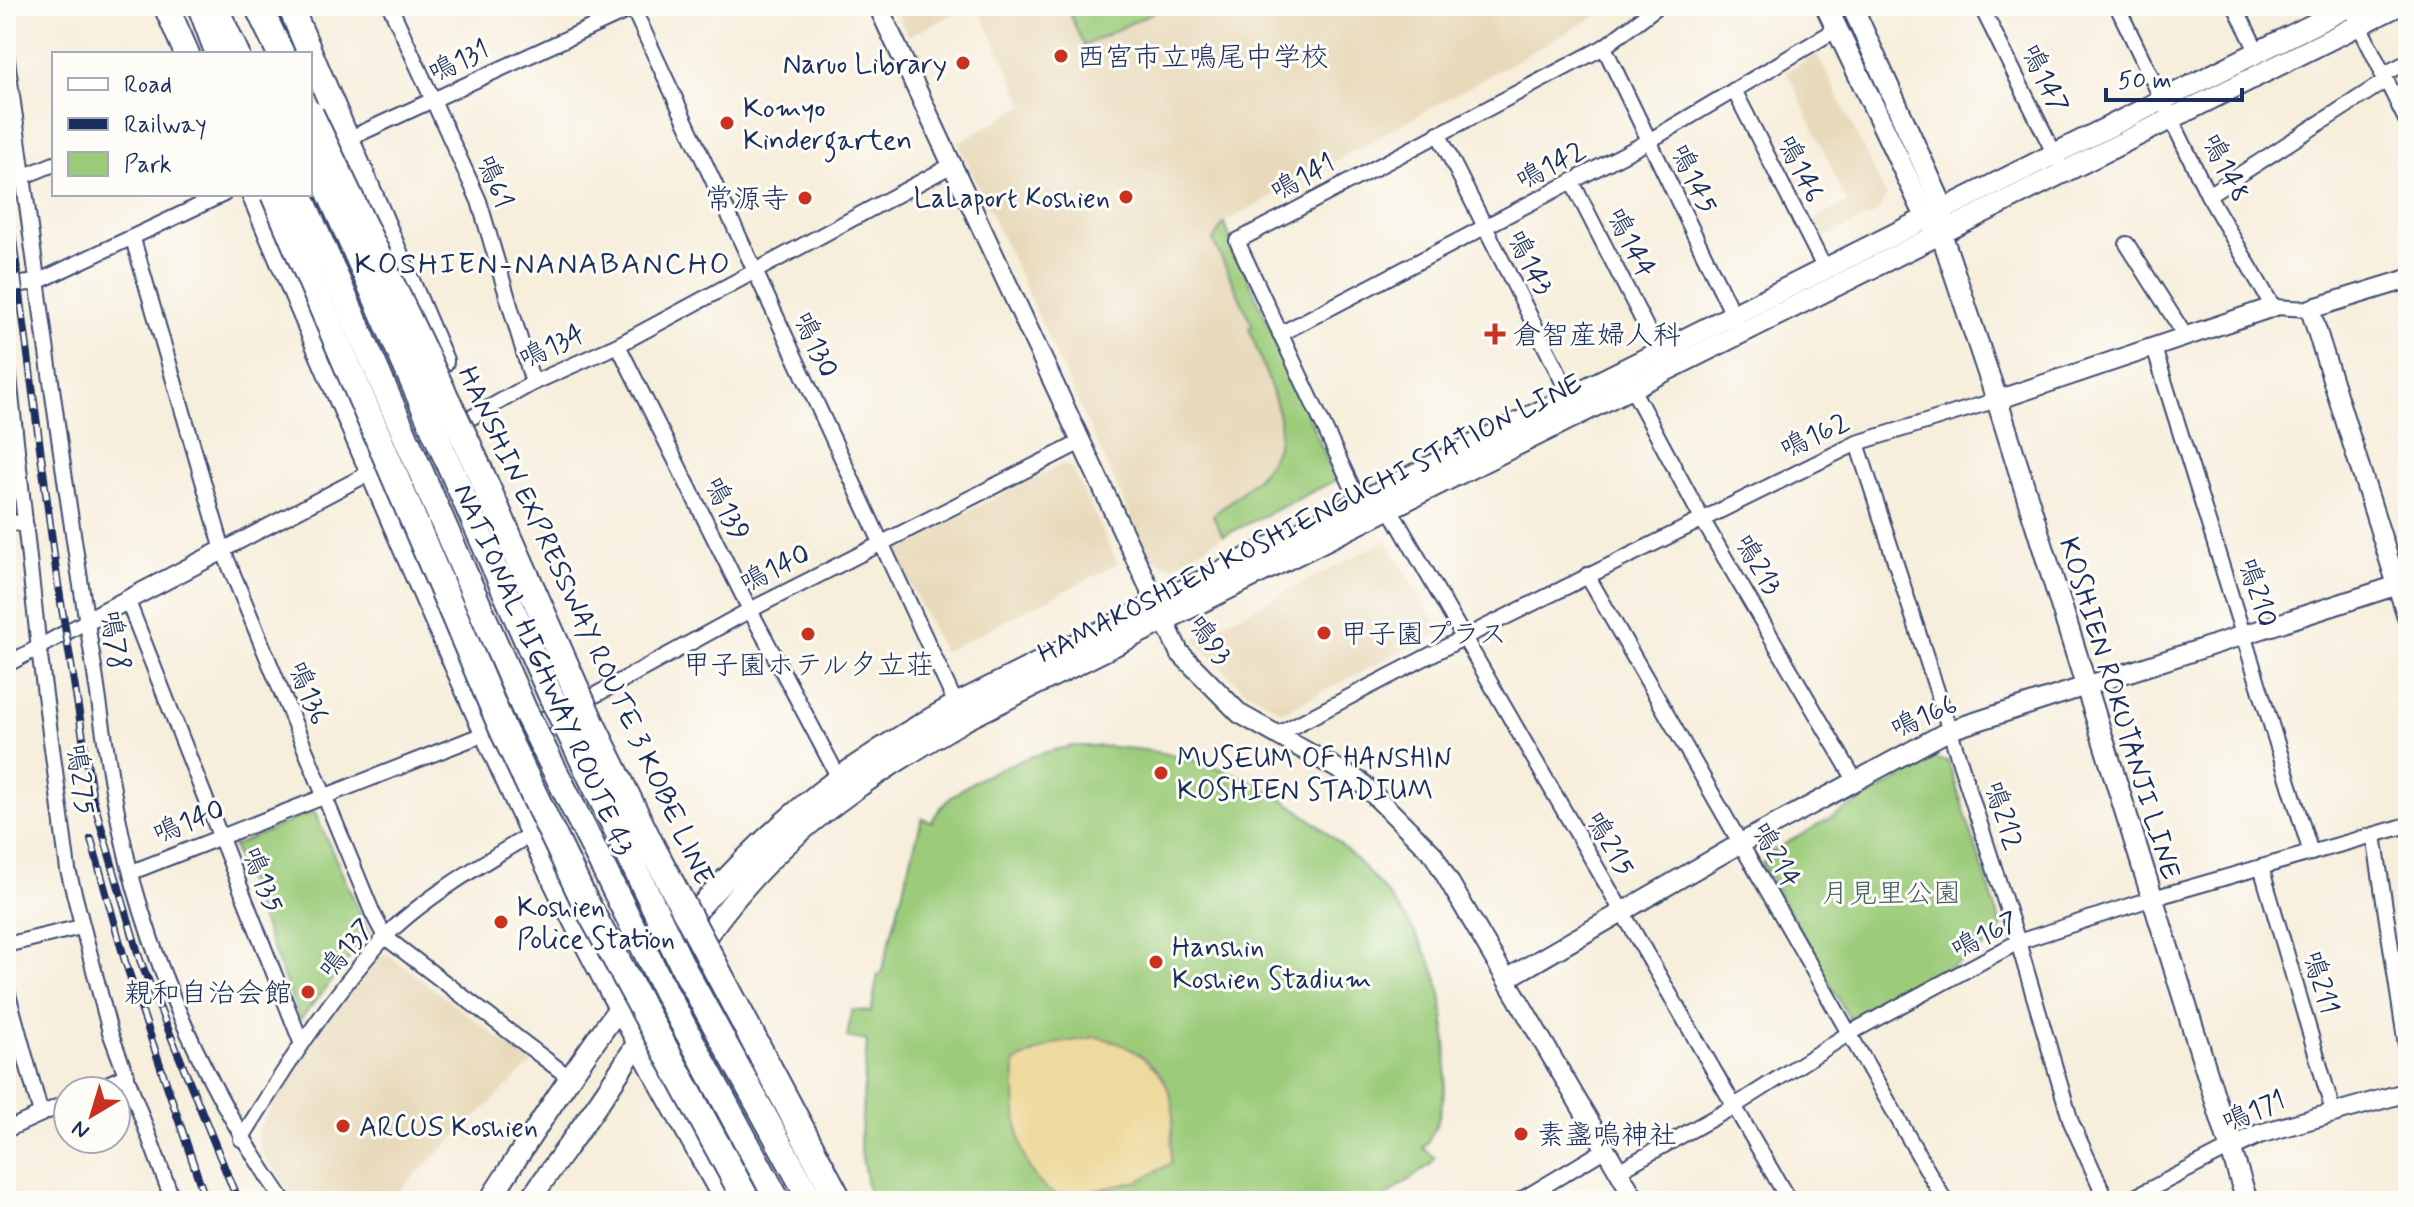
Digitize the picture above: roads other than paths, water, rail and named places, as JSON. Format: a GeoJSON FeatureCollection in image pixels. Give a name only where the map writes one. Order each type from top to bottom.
{"type":"FeatureCollection","features":[{"type":"Feature","properties":{"kind":"highway"},"geometry":{"type":"LineString","coordinates":[[166,6],[186,52]]}},
{"type":"Feature","properties":{"kind":"highway"},"geometry":{"type":"LineString","coordinates":[[201,6],[218,52]]}},
{"type":"Feature","properties":{"kind":"highway"},"geometry":{"type":"LineString","coordinates":[[215,6],[236,52]]}},
{"type":"Feature","properties":{"kind":"highway"},"geometry":{"type":"LineString","coordinates":[[246,6],[266,52]]}},
{"type":"Feature","properties":{"kind":"highway"},"geometry":{"type":"LineString","coordinates":[[258,6],[280,52]]}},
{"type":"Feature","properties":{"kind":"highway"},"geometry":{"type":"LineString","coordinates":[[290,6],[310,52]]}},
{"type":"Feature","properties":{"kind":"highway"},"geometry":{"type":"LineString","coordinates":[[312,56],[466,423],[588,699],[841,1201]]}},
{"type":"Feature","properties":{"kind":"highway","name":"HANSHIN EXPRESSWAY ROUTE 3 KOBE LINE"},"geometry":{"type":"LineString","coordinates":[[312,118],[467,443],[590,721],[664,870],[841,1201]]}},
{"type":"Feature","properties":{"kind":"highway","name":"NATIONAL HIGHWAY ROUTE 43"},"geometry":{"type":"LineString","coordinates":[[312,153],[558,710],[684,969],[811,1201]]}},
{"type":"Feature","properties":{"kind":"highway"},"geometry":{"type":"LineString","coordinates":[[255,196],[372,472],[533,833],[638,1039],[727,1201]]}},
{"type":"Feature","properties":{"kind":"highway"},"geometry":{"type":"LineString","coordinates":[[275,196],[504,732],[584,900],[747,1201]]}},
{"type":"Feature","properties":{"kind":"highway","name":"NATIONAL HIGHWAY ROUTE 43"},"geometry":{"type":"LineString","coordinates":[[301,196],[530,722],[664,989],[778,1201]]}},
{"type":"Feature","properties":{"kind":"main road"},"geometry":{"type":"LineString","coordinates":[[1826,6],[1937,220]]}},
{"type":"Feature","properties":{"kind":"main road"},"geometry":{"type":"LineString","coordinates":[[1852,6],[1937,220]]}},
{"type":"Feature","properties":{"kind":"main road","name":"HAMAKOSHIEN KOSHIENGUCHI STATION LINE"},"geometry":{"type":"LineString","coordinates":[[2167,110],[2258,53],[2350,6]]}},
{"type":"Feature","properties":{"kind":"main road","name":"HAMAKOSHIEN KOSHIENGUCHI STATION LINE"},"geometry":{"type":"LineString","coordinates":[[1736,323],[1825,269],[2397,6]]}},
{"type":"Feature","properties":{"kind":"main road","name":"HAMAKOSHIEN KOSHIENGUCHI STATION LINE"},"geometry":{"type":"LineString","coordinates":[[489,1201],[621,1006],[701,924],[781,850],[884,768],[1160,612],[1663,361],[1937,220]]}},
{"type":"Feature","properties":{"kind":"main road","name":"KOSHIEN ROKUTANJI LINE"},"geometry":{"type":"LineString","coordinates":[[1937,220],[1997,400],[2084,688],[2247,1201]]}},
{"type":"Feature","properties":{"kind":"main road","name":"HAMAKOSHIEN KOSHIENGUCHI STATION LINE"},"geometry":{"type":"LineString","coordinates":[[1363,510],[1390,509],[1575,405]]}},
{"type":"Feature","properties":{"kind":"main road","name":"HAMAKOSHIEN KOSHIENGUCHI STATION LINE"},"geometry":{"type":"LineString","coordinates":[[529,1201],[638,1039],[701,924],[758,847],[876,750],[956,704],[1160,612]]}},
{"type":"Feature","properties":{"kind":"street","name":"鳴61"},"geometry":{"type":"LineString","coordinates":[[390,6],[479,201],[533,383]]}},
{"type":"Feature","properties":{"kind":"street","name":"鳴93"},"geometry":{"type":"LineString","coordinates":[[878,6],[1179,652],[1240,714],[1361,782],[1433,854],[1636,1201]]}},
{"type":"Feature","properties":{"kind":"street","name":"鳴141"},"geometry":{"type":"LineString","coordinates":[[1363,510],[1237,241],[1604,47],[1658,6]]}},
{"type":"Feature","properties":{"kind":"street","name":"鳴147"},"geometry":{"type":"LineString","coordinates":[[1981,6],[2059,164]]}},
{"type":"Feature","properties":{"kind":"street","name":"鳴148"},"geometry":{"type":"LineString","coordinates":[[2117,6],[2208,195],[2273,307]]}},
{"type":"Feature","properties":{"kind":"street"},"geometry":{"type":"LineString","coordinates":[[2235,6],[2258,53]]}},
{"type":"Feature","properties":{"kind":"street"},"geometry":{"type":"LineString","coordinates":[[2350,6],[2408,124]]}},
{"type":"Feature","properties":{"kind":"street","name":"鳴131"},"geometry":{"type":"LineString","coordinates":[[348,139],[632,7]]}},
{"type":"Feature","properties":{"kind":"street","name":"鳴130"},"geometry":{"type":"LineString","coordinates":[[632,7],[956,704]]}},
{"type":"Feature","properties":{"kind":"street","name":"鳴142"},"geometry":{"type":"LineString","coordinates":[[1280,334],[1649,141],[1837,29]]}},
{"type":"Feature","properties":{"kind":"street","name":"鳴145"},"geometry":{"type":"LineString","coordinates":[[1604,47],[1736,323]]}},
{"type":"Feature","properties":{"kind":"street","name":"鳴78"},"geometry":{"type":"LineString","coordinates":[[6,53],[87,621],[107,750],[132,872],[141,908],[187,1030],[241,1139],[284,1201]]}},
{"type":"Feature","properties":{"kind":"street"},"geometry":{"type":"LineString","coordinates":[[2208,195],[2408,62]]}},
{"type":"Feature","properties":{"kind":"street","name":"鳴146"},"geometry":{"type":"LineString","coordinates":[[1734,90],[1825,269]]}},
{"type":"Feature","properties":{"kind":"street","name":"鳴143"},"geometry":{"type":"LineString","coordinates":[[1438,133],[1575,405]]}},
{"type":"Feature","properties":{"kind":"street","name":"鳴134"},"geometry":{"type":"LineString","coordinates":[[87,621],[466,423],[533,383],[618,345],[954,164]]}},
{"type":"Feature","properties":{"kind":"street"},"geometry":{"type":"LineString","coordinates":[[22,177],[52,165]]}},
{"type":"Feature","properties":{"kind":"street","name":"鳴144"},"geometry":{"type":"LineString","coordinates":[[1572,182],[1663,361]]}},
{"type":"Feature","properties":{"kind":"street"},"geometry":{"type":"LineString","coordinates":[[6,286],[37,282],[220,196]]}},
{"type":"Feature","properties":{"kind":"street","name":"鳴136"},"geometry":{"type":"LineString","coordinates":[[133,239],[223,550],[385,937],[570,1078]]}},
{"type":"Feature","properties":{"kind":"street"},"geometry":{"type":"LineString","coordinates":[[2127,244],[2186,337]]}},
{"type":"Feature","properties":{"kind":"street","name":"鳴162"},"geometry":{"type":"LineString","coordinates":[[1278,734],[1587,575],[1857,443],[1997,400],[2273,307],[2310,309],[2408,279]]}},
{"type":"Feature","properties":{"kind":"street"},"geometry":{"type":"LineString","coordinates":[[2310,309],[2408,620]]}},
{"type":"Feature","properties":{"kind":"street","name":"鳴139"},"geometry":{"type":"LineString","coordinates":[[618,345],[750,610],[839,778]]}},
{"type":"Feature","properties":{"kind":"street","name":"鳴210"},"geometry":{"type":"LineString","coordinates":[[2154,348],[2311,853]]}},
{"type":"Feature","properties":{"kind":"street","name":"鳴275"},"geometry":{"type":"LineString","coordinates":[[6,350],[39,649],[68,870],[110,1032],[127,1075]]}},
{"type":"Feature","properties":{"kind":"street","name":"鳴213"},"geometry":{"type":"LineString","coordinates":[[1627,379],[1702,519],[1855,780]]}},
{"type":"Feature","properties":{"kind":"street","name":"鳴140"},"geometry":{"type":"LineString","coordinates":[[132,872],[325,796],[492,739],[588,699],[750,610],[1081,442]]}},
{"type":"Feature","properties":{"kind":"street","name":"鳴212"},"geometry":{"type":"LineString","coordinates":[[1857,443],[2018,942],[2071,1122],[2107,1201]]}},
{"type":"Feature","properties":{"kind":"street","name":"鳴215"},"geometry":{"type":"LineString","coordinates":[[1390,509],[1789,1201]]}},
{"type":"Feature","properties":{"kind":"street"},"geometry":{"type":"LineString","coordinates":[[6,520],[26,526]]}},
{"type":"Feature","properties":{"kind":"street","name":"鳴214"},"geometry":{"type":"LineString","coordinates":[[1587,575],[1945,1201]]}},
{"type":"Feature","properties":{"kind":"street","name":"鳴166"},"geometry":{"type":"LineString","coordinates":[[1508,978],[1741,843],[1950,730],[2398,585]]}},
{"type":"Feature","properties":{"kind":"street","name":"鳴135"},"geometry":{"type":"LineString","coordinates":[[127,599],[301,1042]]}},
{"type":"Feature","properties":{"kind":"street"},"geometry":{"type":"LineString","coordinates":[[6,665],[87,621]]}},
{"type":"Feature","properties":{"kind":"street","name":"鳴167"},"geometry":{"type":"LineString","coordinates":[[1618,1171],[1733,1107],[1848,1034],[2018,942],[2150,899],[2408,825]]}},
{"type":"Feature","properties":{"kind":"street","name":"鳴137"},"geometry":{"type":"LineString","coordinates":[[241,1139],[301,1042],[385,937],[467,873],[533,833]]}},
{"type":"Feature","properties":{"kind":"street"},"geometry":{"type":"LineString","coordinates":[[2374,835],[2408,1059]]}},
{"type":"Feature","properties":{"kind":"street","name":"鳴211"},"geometry":{"type":"LineString","coordinates":[[2261,867],[2333,1111]]}},
{"type":"Feature","properties":{"kind":"street"},"geometry":{"type":"LineString","coordinates":[[6,945],[81,927]]}},
{"type":"Feature","properties":{"kind":"street"},"geometry":{"type":"LineString","coordinates":[[6,987],[41,1114]]}},
{"type":"Feature","properties":{"kind":"street","name":"鳴275"},"geometry":{"type":"LineString","coordinates":[[132,1089],[173,1201]]}},
{"type":"Feature","properties":{"kind":"street","name":"鳴171"},"geometry":{"type":"LineString","coordinates":[[2127,1201],[2259,1134],[2408,1092]]}},
{"type":"Feature","properties":{"kind":"street"},"geometry":{"type":"LineString","coordinates":[[6,1130],[52,1109]]}},
{"type":"Feature","properties":{"kind":"street"},"geometry":{"type":"LineString","coordinates":[[1519,1201],[1606,1149]]}},
{"type":"Feature","properties":{"kind":"railway"},"geometry":{"type":"LineString","coordinates":[[6,186],[57,578],[93,799],[140,960],[238,1201]]}},
{"type":"Feature","properties":{"kind":"railway"},"geometry":{"type":"LineString","coordinates":[[91,839],[125,961],[206,1201]]}},
{"type":"Feature","properties":{"kind":"place","name":"西宮市立鳴尾中学校"},"geometry":{"type":"Point","coordinates":[1061,56]}},
{"type":"Feature","properties":{"kind":"place","name":"Naruo Library"},"geometry":{"type":"Point","coordinates":[963,63]}},
{"type":"Feature","properties":{"kind":"place","name":"Komyo Kindergarten"},"geometry":{"type":"Point","coordinates":[727,123]}},
{"type":"Feature","properties":{"kind":"place","name":"LaLaport Koshien"},"geometry":{"type":"Point","coordinates":[1126,197]}},
{"type":"Feature","properties":{"kind":"place","name":"常源寺"},"geometry":{"type":"Point","coordinates":[805,198]}},
{"type":"Feature","properties":{"kind":"place","name":"倉智産婦人科"},"geometry":{"type":"Point","coordinates":[1495,334]}},
{"type":"Feature","properties":{"kind":"place","name":"甲子園プラス"},"geometry":{"type":"Point","coordinates":[1324,633]}},
{"type":"Feature","properties":{"kind":"place","name":"甲子園ホテル夕立荘"},"geometry":{"type":"Point","coordinates":[808,634]}},
{"type":"Feature","properties":{"kind":"place","name":"MUSEUM OF HANSHIN KOSHIEN STADIUM"},"geometry":{"type":"Point","coordinates":[1161,773]}},
{"type":"Feature","properties":{"kind":"place","name":"Koshien Police Station"},"geometry":{"type":"Point","coordinates":[501,922]}},
{"type":"Feature","properties":{"kind":"place","name":"Hanshin Koshien Stadium"},"geometry":{"type":"Point","coordinates":[1156,962]}},
{"type":"Feature","properties":{"kind":"place","name":"親和自治会館"},"geometry":{"type":"Point","coordinates":[308,992]}},
{"type":"Feature","properties":{"kind":"place","name":"ARCUS Koshien"},"geometry":{"type":"Point","coordinates":[343,1126]}},
{"type":"Feature","properties":{"kind":"place","name":"素盞嗚神社"},"geometry":{"type":"Point","coordinates":[1521,1134]}},
{"type":"Feature","properties":{"kind":"district","name":"KOSHIEN-NANABANCHO"},"geometry":{"type":"Point","coordinates":[543,263]}},
{"type":"Feature","properties":{"kind":"park label","name":"月見里公園"},"geometry":{"type":"Point","coordinates":[1891,892]}}]}
